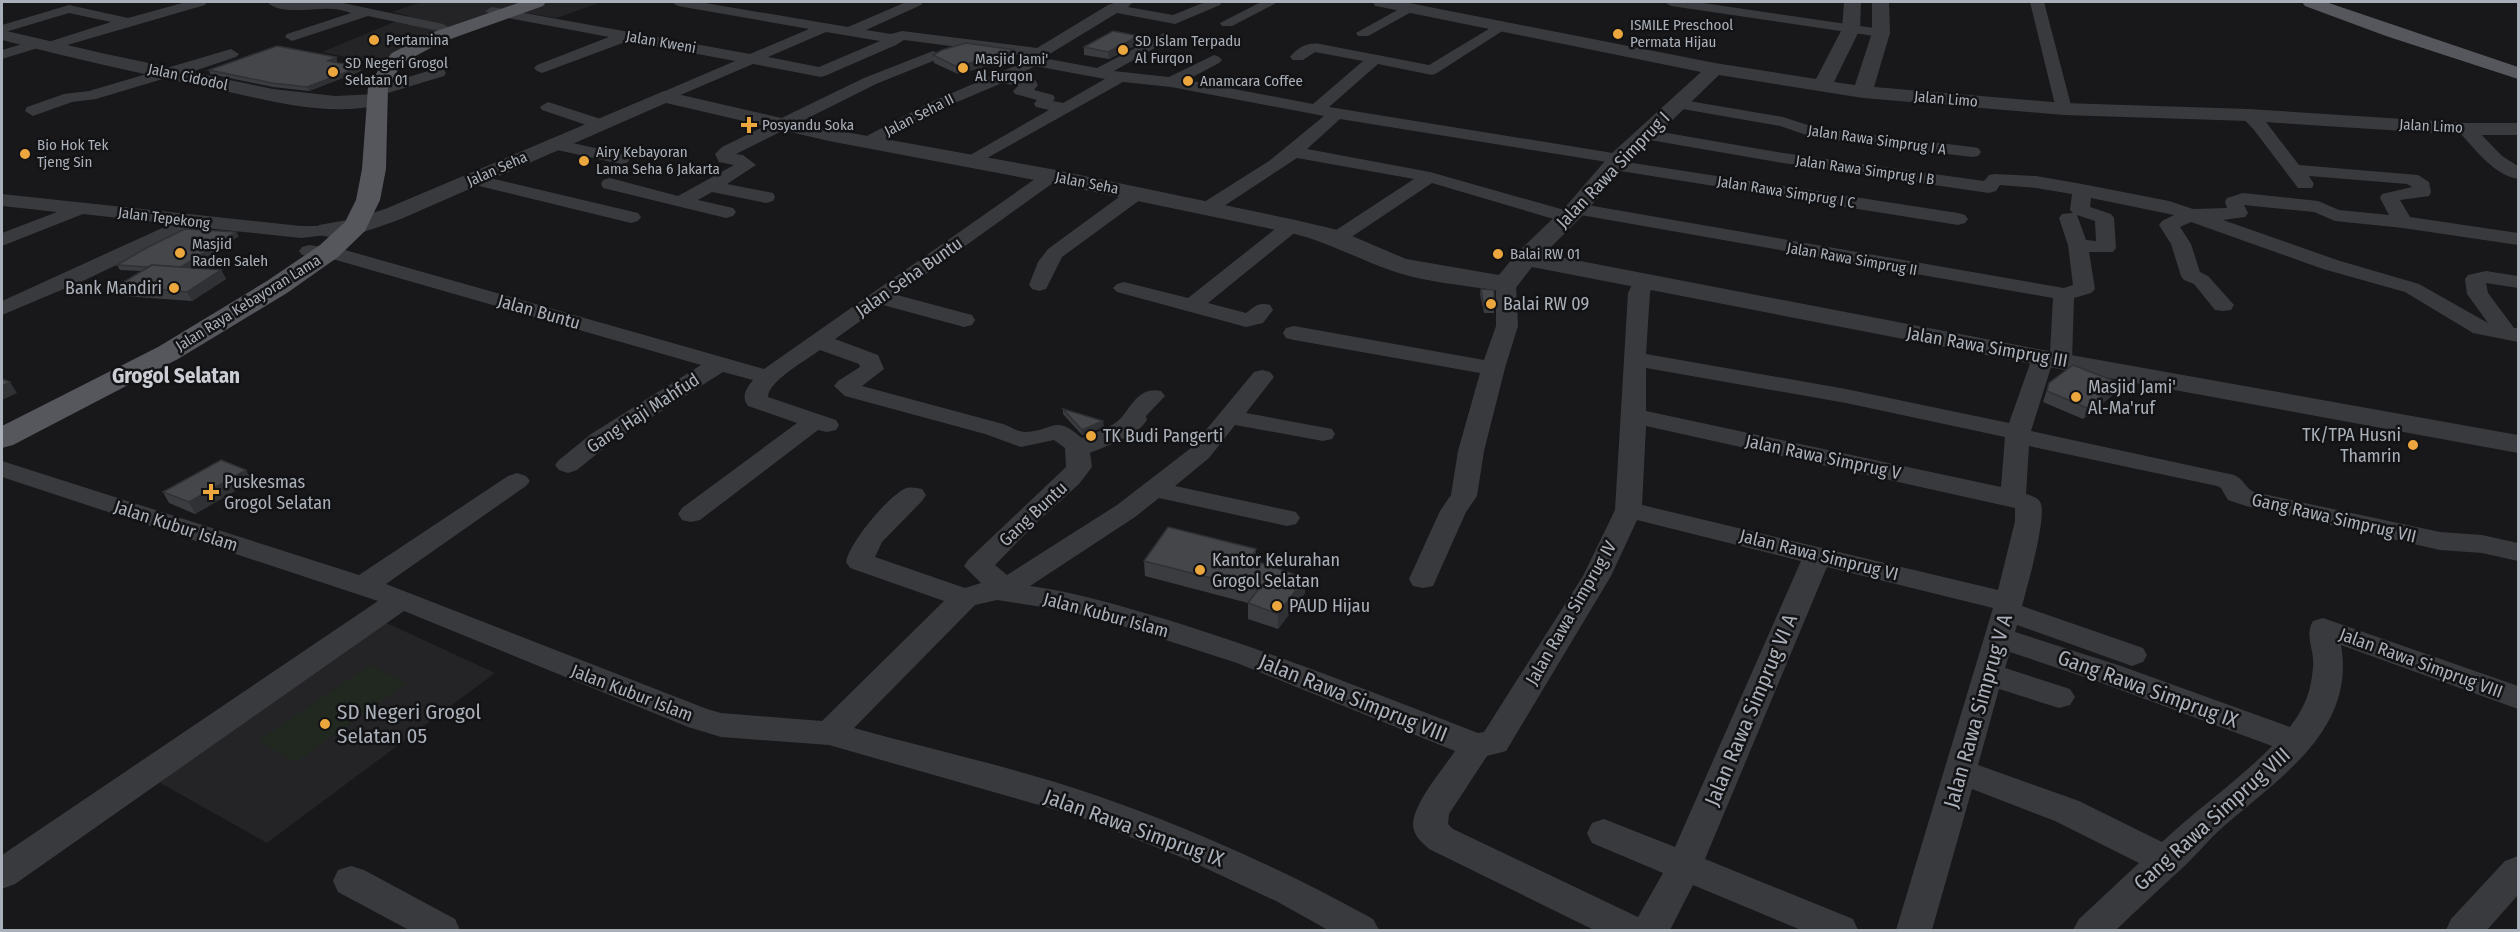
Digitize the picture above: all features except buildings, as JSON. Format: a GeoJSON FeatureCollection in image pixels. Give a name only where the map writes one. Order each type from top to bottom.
{"type":"FeatureCollection","features":[{"type":"Feature","properties":{"kind":"main road","name":"Jalan Raya Kebayoran Lama"},"geometry":{"type":"LineString","coordinates":[[2,426],[63,402],[168,353],[277,287],[322,244],[356,226],[368,200],[374,168],[371,98],[360,84],[377,61],[405,43],[443,28],[537,2]]}},
{"type":"Feature","properties":{"kind":"main road"},"geometry":{"type":"LineString","coordinates":[[2312,2],[2402,35],[2518,73]]}},
{"type":"Feature","properties":{"kind":"main road"},"geometry":{"type":"LineString","coordinates":[[2346,2],[2518,59]]}},
{"type":"Feature","properties":{"kind":"main road","name":"Jalan Raya Kebayoran Lama"},"geometry":{"type":"LineString","coordinates":[[322,244],[345,204],[371,98],[382,77],[399,57],[435,38],[505,9]]}},
{"type":"Feature","properties":{"kind":"main road","name":"Jalan Raya Kebayoran Lama"},"geometry":{"type":"LineString","coordinates":[[2,438],[63,402]]}},
{"type":"Feature","properties":{"kind":"street"},"geometry":{"type":"LineString","coordinates":[[2,55],[200,2]]}},
{"type":"Feature","properties":{"kind":"street"},"geometry":{"type":"LineString","coordinates":[[274,2],[306,8],[330,4],[443,28]]}},
{"type":"Feature","properties":{"kind":"street","name":"Jalan Rawa Simprug I C"},"geometry":{"type":"LineString","coordinates":[[678,2],[893,39],[902,35],[1036,57],[1120,77],[1171,82],[1617,162],[1958,219]]}},
{"type":"Feature","properties":{"kind":"street"},"geometry":{"type":"LineString","coordinates":[[710,7],[726,2]]}},
{"type":"Feature","properties":{"kind":"street"},"geometry":{"type":"LineString","coordinates":[[881,2],[910,5]]}},
{"type":"Feature","properties":{"kind":"street"},"geometry":{"type":"LineString","coordinates":[[1119,5],[1175,20],[1215,2]]}},
{"type":"Feature","properties":{"kind":"street"},"geometry":{"type":"LineString","coordinates":[[1227,24],[1271,2]]}},
{"type":"Feature","properties":{"kind":"street","name":"Jalan Limo"},"geometry":{"type":"LineString","coordinates":[[1381,2],[1715,69],[1863,92],[2064,109],[2248,115],[2466,129],[2518,129]]}},
{"type":"Feature","properties":{"kind":"street"},"geometry":{"type":"LineString","coordinates":[[1671,2],[1709,4],[1881,33]]}},
{"type":"Feature","properties":{"kind":"street"},"geometry":{"type":"LineString","coordinates":[[1822,87],[1851,29],[1853,2]]}},
{"type":"Feature","properties":{"kind":"street"},"geometry":{"type":"LineString","coordinates":[[1863,92],[1881,33],[1881,2]]}},
{"type":"Feature","properties":{"kind":"street"},"geometry":{"type":"LineString","coordinates":[[2037,2],[2064,109]]}},
{"type":"Feature","properties":{"kind":"street"},"geometry":{"type":"LineString","coordinates":[[2,28],[73,5],[92,13],[128,22]]}},
{"type":"Feature","properties":{"kind":"street"},"geometry":{"type":"LineString","coordinates":[[849,32],[910,5]]}},
{"type":"Feature","properties":{"kind":"street","name":"Jalan Seha II"},"geometry":{"type":"LineString","coordinates":[[869,142],[937,105],[1003,78],[1119,5]]}},
{"type":"Feature","properties":{"kind":"street"},"geometry":{"type":"LineString","coordinates":[[92,13],[120,6]]}},
{"type":"Feature","properties":{"kind":"street"},"geometry":{"type":"LineString","coordinates":[[1363,33],[1410,7]]}},
{"type":"Feature","properties":{"kind":"street","name":"Jalan Kweni"},"geometry":{"type":"LineString","coordinates":[[505,9],[627,36],[823,72],[891,42]]}},
{"type":"Feature","properties":{"kind":"street"},"geometry":{"type":"LineString","coordinates":[[292,37],[367,12]]}},
{"type":"Feature","properties":{"kind":"street"},"geometry":{"type":"LineString","coordinates":[[1298,57],[1312,47],[1432,70],[1502,25]]}},
{"type":"Feature","properties":{"kind":"street"},"geometry":{"type":"LineString","coordinates":[[748,58],[825,27]]}},
{"type":"Feature","properties":{"kind":"street","name":"Jalan Cidodol"},"geometry":{"type":"LineString","coordinates":[[2,35],[168,74],[300,100],[371,98]]}},
{"type":"Feature","properties":{"kind":"street"},"geometry":{"type":"LineString","coordinates":[[542,68],[627,36]]}},
{"type":"Feature","properties":{"kind":"street"},"geometry":{"type":"LineString","coordinates":[[1100,73],[1164,37]]}},
{"type":"Feature","properties":{"kind":"street"},"geometry":{"type":"LineString","coordinates":[[38,90],[70,97],[90,96],[231,54]]}},
{"type":"Feature","properties":{"kind":"street"},"geometry":{"type":"LineString","coordinates":[[681,202],[747,165],[737,159],[724,158],[724,154],[870,81],[933,56]]}},
{"type":"Feature","properties":{"kind":"street","name":"Jalan Seha"},"geometry":{"type":"LineString","coordinates":[[356,226],[393,214],[664,97],[748,58]]}},
{"type":"Feature","properties":{"kind":"street"},"geometry":{"type":"LineString","coordinates":[[1317,109],[1376,58]]}},
{"type":"Feature","properties":{"kind":"street"},"geometry":{"type":"LineString","coordinates":[[1171,82],[1214,60]]}},
{"type":"Feature","properties":{"kind":"street","name":"Jalan Rawa Simprug I"},"geometry":{"type":"LineString","coordinates":[[1506,284],[1526,258],[1644,134],[1715,69]]}},
{"type":"Feature","properties":{"kind":"street"},"geometry":{"type":"LineString","coordinates":[[371,98],[438,73]]}},
{"type":"Feature","properties":{"kind":"street"},"geometry":{"type":"LineString","coordinates":[[971,162],[1120,77]]}},
{"type":"Feature","properties":{"kind":"street"},"geometry":{"type":"LineString","coordinates":[[1003,78],[1029,83],[1021,91],[1047,98],[1042,104],[1063,108]]}},
{"type":"Feature","properties":{"kind":"street"},"geometry":{"type":"LineString","coordinates":[[33,111],[70,97]]}},
{"type":"Feature","properties":{"kind":"street","name":"Jalan Seha"},"geometry":{"type":"LineString","coordinates":[[664,97],[780,124],[1052,176],[1291,226],[1337,238],[1397,264],[1419,270],[1506,284]]}},
{"type":"Feature","properties":{"kind":"street","name":"Jalan Rawa Simprug I A"},"geometry":{"type":"LineString","coordinates":[[1677,104],[1783,122],[1815,133],[1972,152]]}},
{"type":"Feature","properties":{"kind":"street"},"geometry":{"type":"LineString","coordinates":[[548,107],[598,124]]}},
{"type":"Feature","properties":{"kind":"street"},"geometry":{"type":"LineString","coordinates":[[1208,208],[1295,152],[1336,113]]}},
{"type":"Feature","properties":{"kind":"street"},"geometry":{"type":"LineString","coordinates":[[2248,115],[2296,170],[2305,184],[2307,195]]}},
{"type":"Feature","properties":{"kind":"street"},"geometry":{"type":"LineString","coordinates":[[2466,129],[2496,160],[2518,174]]}},
{"type":"Feature","properties":{"kind":"street","name":"Jalan Rawa Simprug I B"},"geometry":{"type":"LineString","coordinates":[[1644,134],[1777,157],[1989,187],[1992,180],[1996,179],[2082,190]]}},
{"type":"Feature","properties":{"kind":"street"},"geometry":{"type":"LineString","coordinates":[[554,144],[621,159]]}},
{"type":"Feature","properties":{"kind":"street","name":"Jalan Rawa Simprug II"},"geometry":{"type":"LineString","coordinates":[[1295,152],[1430,177],[1571,213],[2064,294]]}},
{"type":"Feature","properties":{"kind":"street"},"geometry":{"type":"LineString","coordinates":[[2296,170],[2406,178],[2417,181],[2422,186],[2422,192],[2399,194],[2389,198],[2403,222]]}},
{"type":"Feature","properties":{"kind":"street","name":"Jalan Seha Buntu"},"geometry":{"type":"LineString","coordinates":[[767,377],[1052,176]]}},
{"type":"Feature","properties":{"kind":"street"},"geometry":{"type":"LineString","coordinates":[[1337,238],[1430,177]]}},
{"type":"Feature","properties":{"kind":"street"},"geometry":{"type":"LineString","coordinates":[[473,179],[631,217]]}},
{"type":"Feature","properties":{"kind":"street"},"geometry":{"type":"LineString","coordinates":[[609,184],[726,212]]}},
{"type":"Feature","properties":{"kind":"street"},"geometry":{"type":"LineString","coordinates":[[710,186],[766,197]]}},
{"type":"Feature","properties":{"kind":"street"},"geometry":{"type":"LineString","coordinates":[[2078,245],[2106,248],[2104,218],[2080,210],[2082,190],[2169,207],[2330,265],[2409,287],[2481,328],[2513,334]]}},
{"type":"Feature","properties":{"kind":"street"},"geometry":{"type":"LineString","coordinates":[[1039,285],[1048,262],[1055,253],[1137,193]]}},
{"type":"Feature","properties":{"kind":"street","name":"Jalan Tepekong"},"geometry":{"type":"LineString","coordinates":[[2,200],[301,232],[322,244]]}},
{"type":"Feature","properties":{"kind":"street"},"geometry":{"type":"LineString","coordinates":[[2223,305],[2201,280],[2191,276],[2181,244],[2169,225],[2190,215],[2236,214],[2238,213],[2234,202],[2252,200],[2318,207],[2335,215],[2403,222],[2518,239]]}},
{"type":"Feature","properties":{"kind":"street"},"geometry":{"type":"LineString","coordinates":[[2,240],[83,208]]}},
{"type":"Feature","properties":{"kind":"street"},"geometry":{"type":"LineString","coordinates":[[2013,498],[2018,434],[2052,359],[2064,294],[2084,289],[2078,245],[2069,218]]}},
{"type":"Feature","properties":{"kind":"street"},"geometry":{"type":"LineString","coordinates":[[2,309],[78,276],[192,221]]}},
{"type":"Feature","properties":{"kind":"street"},"geometry":{"type":"LineString","coordinates":[[1191,306],[1291,226]]}},
{"type":"Feature","properties":{"kind":"street","name":"Jalan Buntu"},"geometry":{"type":"LineString","coordinates":[[322,244],[767,377]]}},
{"type":"Feature","properties":{"kind":"street","name":"Jalan Rawa Simprug III"},"geometry":{"type":"LineString","coordinates":[[1526,258],[2052,359],[2518,444]]}},
{"type":"Feature","properties":{"kind":"street"},"geometry":{"type":"LineString","coordinates":[[2513,334],[2478,294],[2475,279],[2486,277],[2518,282]]}},
{"type":"Feature","properties":{"kind":"street","name":"Jalan Rawa Simprug IV"},"geometry":{"type":"LineString","coordinates":[[1476,746],[1495,742],[1597,576],[1628,510],[1634,416],[1634,359],[1639,293],[1643,281]]}},
{"type":"Feature","properties":{"kind":"street"},"geometry":{"type":"LineString","coordinates":[[1423,579],[1453,511],[1464,496],[1471,451],[1493,368],[1507,326],[1506,284]]}},
{"type":"Feature","properties":{"kind":"street"},"geometry":{"type":"LineString","coordinates":[[1124,288],[1246,320],[1255,318],[1262,310]]}},
{"type":"Feature","properties":{"kind":"street"},"geometry":{"type":"LineString","coordinates":[[880,297],[964,320]]}},
{"type":"Feature","properties":{"kind":"street"},"geometry":{"type":"LineString","coordinates":[[1294,333],[1493,368]]}},
{"type":"Feature","properties":{"kind":"street"},"geometry":{"type":"LineString","coordinates":[[818,341],[870,360],[872,369],[846,386],[854,391],[994,429],[1021,440],[1052,431],[1070,441],[1110,435],[1135,420],[1134,415],[1153,396]]}},
{"type":"Feature","properties":{"kind":"street"},"geometry":{"type":"LineString","coordinates":[[1634,359],[1846,396],[2018,434]]}},
{"type":"Feature","properties":{"kind":"street","name":"Gang Haji Mahfud"},"geometry":{"type":"LineString","coordinates":[[568,465],[600,439],[719,364]]}},
{"type":"Feature","properties":{"kind":"street"},"geometry":{"type":"LineString","coordinates":[[691,514],[821,422],[756,401],[756,392],[767,377]]}},
{"type":"Feature","properties":{"kind":"street"},"geometry":{"type":"LineString","coordinates":[[999,592],[1126,511],[1200,453],[1262,377]]}},
{"type":"Feature","properties":{"kind":"street","name":"Jalan Rawa Simprug V"},"geometry":{"type":"LineString","coordinates":[[1634,416],[2013,498]]}},
{"type":"Feature","properties":{"kind":"street"},"geometry":{"type":"LineString","coordinates":[[1229,417],[1323,434]]}},
{"type":"Feature","properties":{"kind":"street","name":"Gang Rawa Simprug VII"},"geometry":{"type":"LineString","coordinates":[[2018,434],[2229,481],[2237,494],[2256,500],[2440,542],[2482,544],[2518,552]]}},
{"type":"Feature","properties":{"kind":"street","name":"Gang Buntu"},"geometry":{"type":"LineString","coordinates":[[999,592],[995,579],[978,566],[1028,516],[1070,479],[1079,467],[1070,441]]}},
{"type":"Feature","properties":{"kind":"street","name":"Jalan Kubur Islam"},"geometry":{"type":"LineString","coordinates":[[2,469],[402,599],[517,648],[699,719],[721,725],[829,733]]}},
{"type":"Feature","properties":{"kind":"street"},"geometry":{"type":"LineString","coordinates":[[363,586],[517,481]]}},
{"type":"Feature","properties":{"kind":"street"},"geometry":{"type":"LineString","coordinates":[[1154,489],[1287,518]]}},
{"type":"Feature","properties":{"kind":"street"},"geometry":{"type":"LineString","coordinates":[[829,733],[965,598],[860,562],[860,555],[866,544],[914,495]]}},
{"type":"Feature","properties":{"kind":"street","name":"Jalan Rawa Simprug V A"},"geometry":{"type":"LineString","coordinates":[[1914,930],[1962,772],[2005,617],[2028,521],[2028,504],[2013,498]]}},
{"type":"Feature","properties":{"kind":"street","name":"Jalan Rawa Simprug VI"},"geometry":{"type":"LineString","coordinates":[[1628,510],[1818,554],[2005,617]]}},
{"type":"Feature","properties":{"kind":"street","name":"Jalan Rawa Simprug VI A"},"geometry":{"type":"LineString","coordinates":[[1650,930],[1665,907],[1684,867],[1818,554]]}},
{"type":"Feature","properties":{"kind":"street","name":"Jalan Kubur Islam"},"geometry":{"type":"LineString","coordinates":[[965,598],[979,593],[999,592],[1062,600],[1239,653]]}},
{"type":"Feature","properties":{"kind":"street"},"geometry":{"type":"LineString","coordinates":[[2,874],[402,599]]}},
{"type":"Feature","properties":{"kind":"street"},"geometry":{"type":"LineString","coordinates":[[2005,617],[2132,655]]}},
{"type":"Feature","properties":{"kind":"street","name":"Gang Rawa Simprug IX"},"geometry":{"type":"LineString","coordinates":[[2005,617],[2110,674],[2296,742]]}},
{"type":"Feature","properties":{"kind":"street","name":"Jalan Rawa Simprug VIII"},"geometry":{"type":"LineString","coordinates":[[2329,665],[2323,628],[2518,698]]}},
{"type":"Feature","properties":{"kind":"street","name":"Jalan Rawa Simprug VIII"},"geometry":{"type":"LineString","coordinates":[[1239,653],[1476,746]]}},
{"type":"Feature","properties":{"kind":"street","name":"Gang Rawa Simprug VIII"},"geometry":{"type":"LineString","coordinates":[[2092,930],[2211,817],[2262,777],[2296,742],[2320,710],[2329,665]]}},
{"type":"Feature","properties":{"kind":"street"},"geometry":{"type":"LineString","coordinates":[[1989,674],[2059,697]]}},
{"type":"Feature","properties":{"kind":"street","name":"Jalan Rawa Simprug IX"},"geometry":{"type":"LineString","coordinates":[[829,733],[1078,803],[1209,854],[1289,890],[1360,930]]}},
{"type":"Feature","properties":{"kind":"street"},"geometry":{"type":"LineString","coordinates":[[1476,746],[1432,812],[1430,828],[1442,839],[1629,930]]}},
{"type":"Feature","properties":{"kind":"street"},"geometry":{"type":"LineString","coordinates":[[1962,772],[2067,811],[2167,861]]}},
{"type":"Feature","properties":{"kind":"street"},"geometry":{"type":"LineString","coordinates":[[1604,833],[1839,930]]}},
{"type":"Feature","properties":{"kind":"street"},"geometry":{"type":"LineString","coordinates":[[2464,930],[2518,871]]}},
{"type":"Feature","properties":{"kind":"street"},"geometry":{"type":"LineString","coordinates":[[351,881],[442,930]]}},
{"type":"Feature","properties":{"kind":"shaded area"},"geometry":{"type":"Polygon","coordinates":[[[422,2],[601,2],[557,18],[519,12],[414,54],[402,69],[322,52],[409,16],[392,12],[422,2]]]}},
{"type":"Feature","properties":{"kind":"shaded area","name":"SD Negeri Grogol Selatan 05"},"geometry":{"type":"Polygon","coordinates":[[[380,620],[495,673],[267,843],[148,776],[380,620]]]}},
{"type":"Feature","properties":{"kind":"shaded area"},"geometry":{"type":"Polygon","coordinates":[[[370,665],[407,683],[296,762],[258,741],[370,665]]]}},
{"type":"Feature","properties":{"kind":"place","name":"ISMILE Preschool Permata Hijau"},"geometry":{"type":"Point","coordinates":[1618,34]}},
{"type":"Feature","properties":{"kind":"place","name":"Pertamina"},"geometry":{"type":"Point","coordinates":[374,40]}},
{"type":"Feature","properties":{"kind":"place","name":"SD Islam Terpadu Al Furqon"},"geometry":{"type":"Point","coordinates":[1123,50]}},
{"type":"Feature","properties":{"kind":"place","name":"Masjid Jami' Al Furqon"},"geometry":{"type":"Point","coordinates":[963,68]}},
{"type":"Feature","properties":{"kind":"place","name":"SD Negeri Grogol Selatan 01"},"geometry":{"type":"Point","coordinates":[333,72]}},
{"type":"Feature","properties":{"kind":"place","name":"Anamcara Coffee"},"geometry":{"type":"Point","coordinates":[1188,81]}},
{"type":"Feature","properties":{"kind":"place","name":"Posyandu Soka"},"geometry":{"type":"Point","coordinates":[749,125]}},
{"type":"Feature","properties":{"kind":"place","name":"Bio Hok Tek Tjeng Sin"},"geometry":{"type":"Point","coordinates":[25,154]}},
{"type":"Feature","properties":{"kind":"place","name":"Airy Kebayoran Lama Seha 6 Jakarta"},"geometry":{"type":"Point","coordinates":[584,161]}},
{"type":"Feature","properties":{"kind":"place","name":"Masjid Raden Saleh"},"geometry":{"type":"Point","coordinates":[180,253]}},
{"type":"Feature","properties":{"kind":"place","name":"Balai RW 01"},"geometry":{"type":"Point","coordinates":[1498,254]}},
{"type":"Feature","properties":{"kind":"place","name":"Bank Mandiri"},"geometry":{"type":"Point","coordinates":[174,288]}},
{"type":"Feature","properties":{"kind":"place","name":"Balai RW 09"},"geometry":{"type":"Point","coordinates":[1491,304]}},
{"type":"Feature","properties":{"kind":"place","name":"Masjid Jami' Al-Ma'ruf"},"geometry":{"type":"Point","coordinates":[2076,397]}},
{"type":"Feature","properties":{"kind":"place","name":"TK Budi Pangerti"},"geometry":{"type":"Point","coordinates":[1091,436]}},
{"type":"Feature","properties":{"kind":"place","name":"TK/TPA Husni Thamrin"},"geometry":{"type":"Point","coordinates":[2413,445]}},
{"type":"Feature","properties":{"kind":"place","name":"Puskesmas Grogol Selatan"},"geometry":{"type":"Point","coordinates":[211,492]}},
{"type":"Feature","properties":{"kind":"place","name":"Kantor Kelurahan Grogol Selatan"},"geometry":{"type":"Point","coordinates":[1200,570]}},
{"type":"Feature","properties":{"kind":"place","name":"PAUD Hijau"},"geometry":{"type":"Point","coordinates":[1277,606]}},
{"type":"Feature","properties":{"kind":"place","name":"SD Negeri Grogol Selatan 05"},"geometry":{"type":"Point","coordinates":[325,724]}},
{"type":"Feature","properties":{"kind":"district","name":"Grogol Selatan"},"geometry":{"type":"Point","coordinates":[176,376]}}]}
